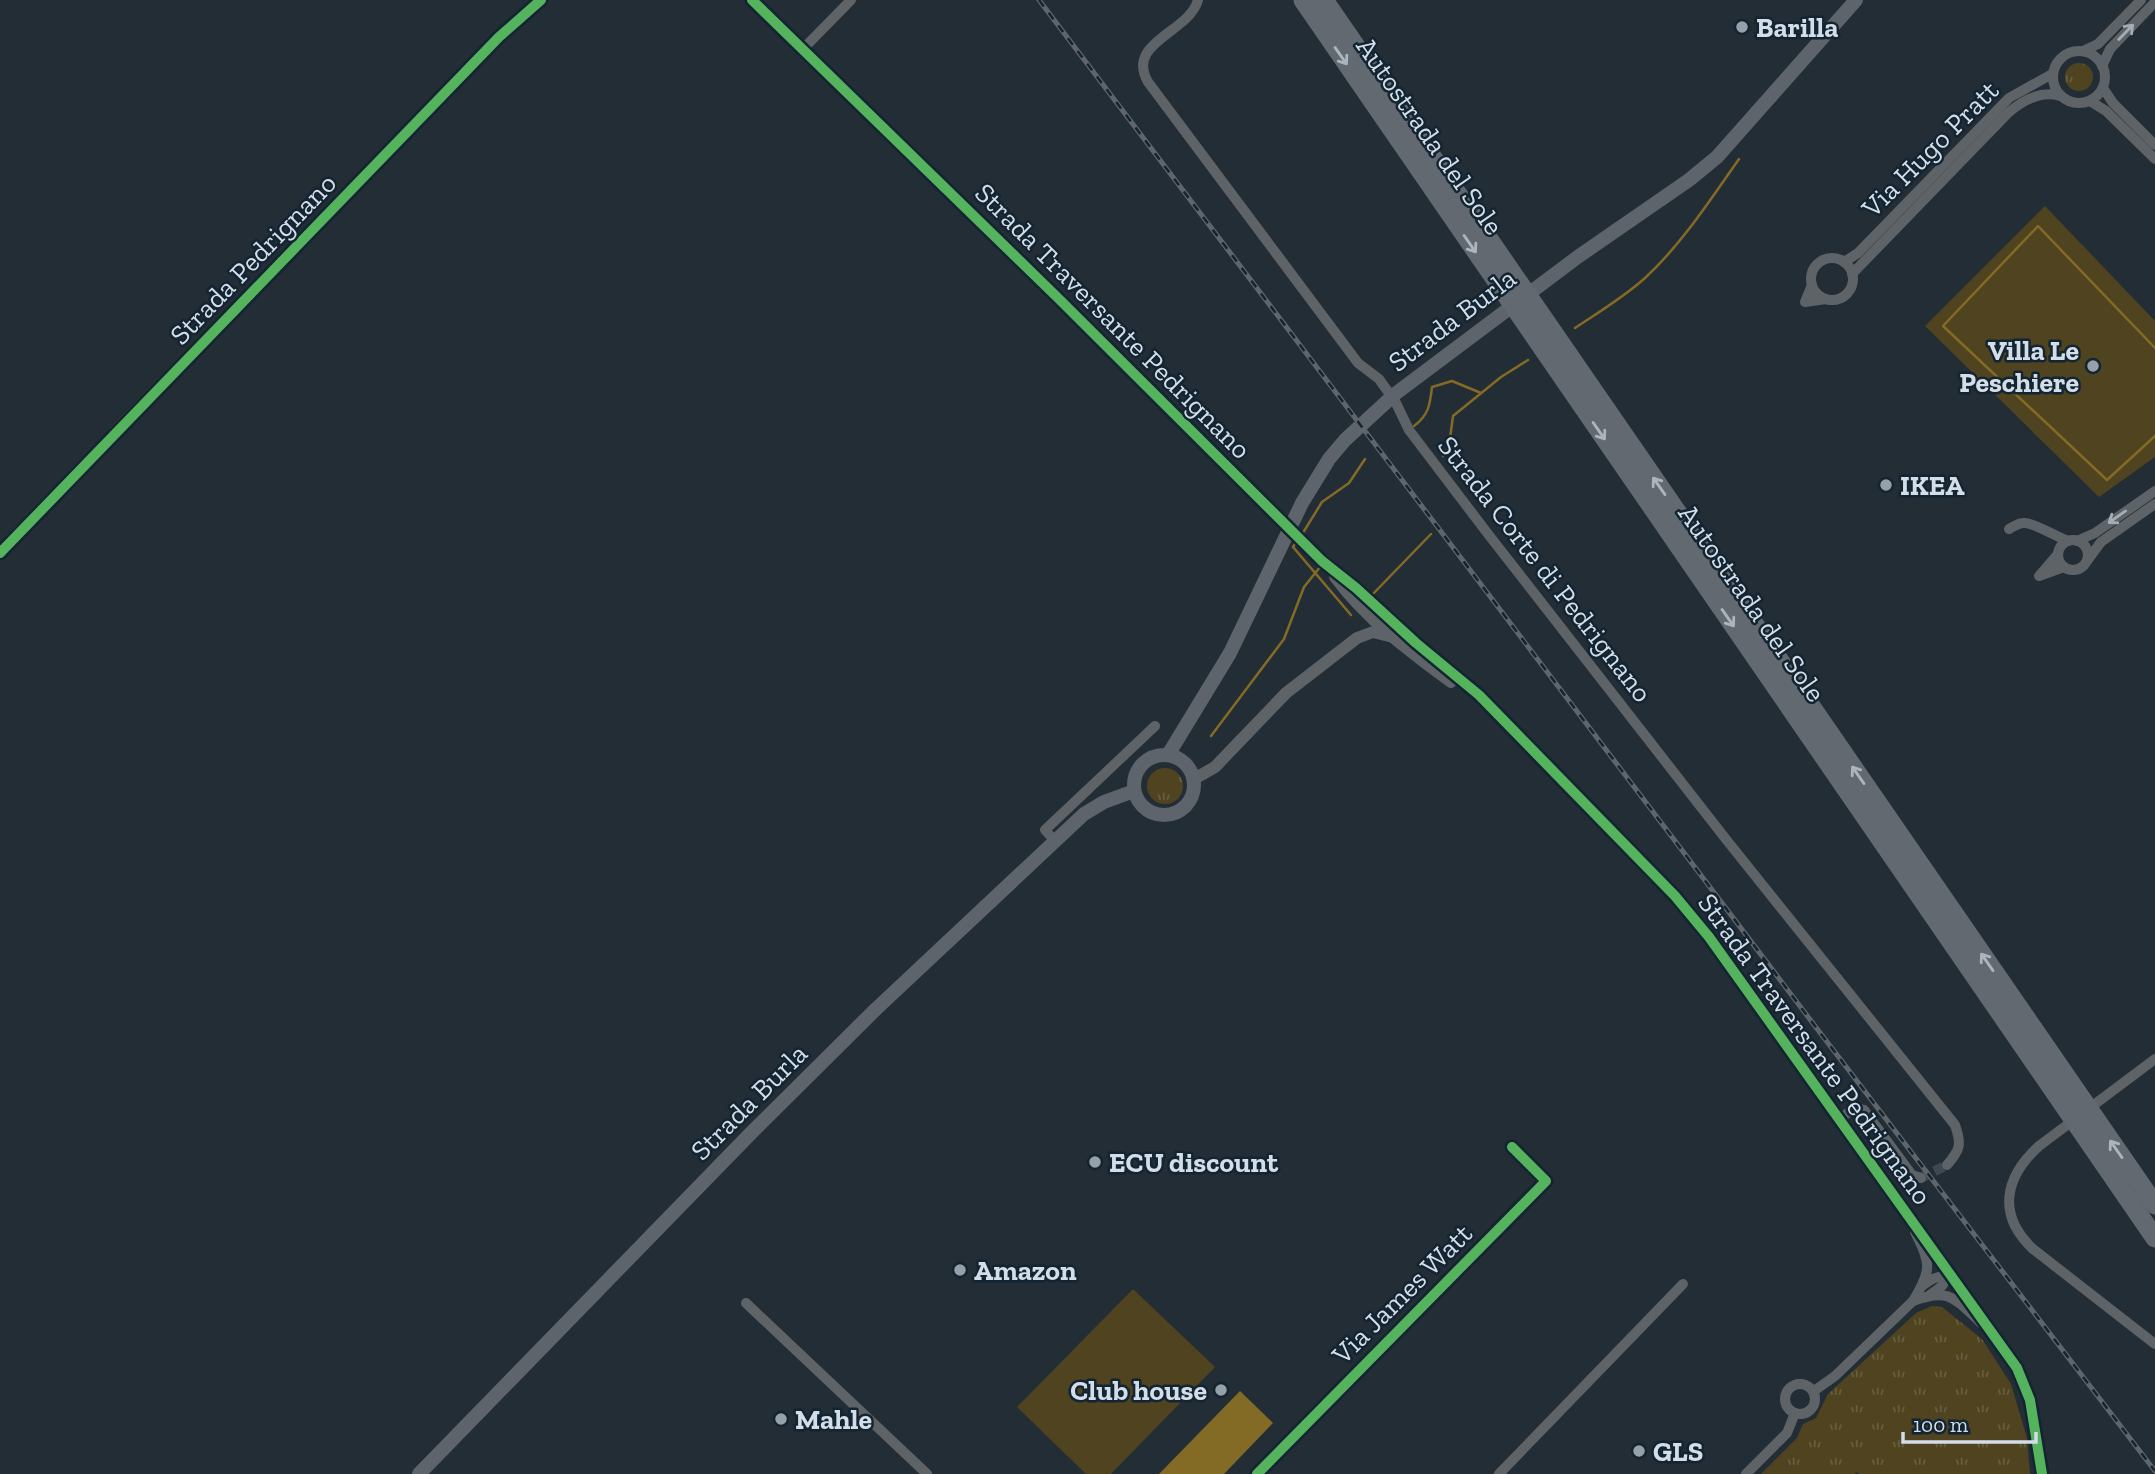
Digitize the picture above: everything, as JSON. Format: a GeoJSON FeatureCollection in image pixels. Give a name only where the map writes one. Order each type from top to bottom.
{"type":"FeatureCollection","features":[{"type":"Feature","properties":{"kind":"highway","name":"Autostrada del Sole"},"geometry":{"type":"LineString","coordinates":[[1303,0],[2155,1238]]}},
{"type":"Feature","properties":{"kind":"highway","name":"Autostrada del Sole"},"geometry":{"type":"LineString","coordinates":[[1324,0],[2155,1205]]}},
{"type":"Feature","properties":{"kind":"main road","name":"Strada Burla"},"geometry":{"type":"LineString","coordinates":[[1168,755],[1230,653],[1302,503],[1345,440],[1395,394],[1717,157],[1856,0]]}},
{"type":"Feature","properties":{"kind":"main road"},"geometry":{"type":"LineString","coordinates":[[1168,755],[1185,763],[1194,779],[1192,799],[1174,815],[1152,813],[1140,804],[1135,791],[1135,777],[1142,765],[1154,757],[1168,755]]}},
{"type":"Feature","properties":{"kind":"main road","name":"Strada Burla"},"geometry":{"type":"LineString","coordinates":[[419,1474],[857,1028],[1084,814],[1104,802],[1135,791]]}},
{"type":"Feature","properties":{"kind":"street","name":"Strada Pedrignano"},"geometry":{"type":"LineString","coordinates":[[0,553],[490,47],[541,0]]}},
{"type":"Feature","properties":{"kind":"street","name":"Strada Traversante Pedrignano"},"geometry":{"type":"LineString","coordinates":[[752,0],[1306,544],[1360,606],[1375,628],[1393,636],[1496,715]]}},
{"type":"Feature","properties":{"kind":"street"},"geometry":{"type":"LineString","coordinates":[[803,49],[851,0]]}},
{"type":"Feature","properties":{"kind":"street","name":"Strada Corte di Pedrignano"},"geometry":{"type":"LineString","coordinates":[[1198,0],[1189,17],[1147,50],[1143,61],[1143,74],[1148,82],[1358,363],[1379,379],[1396,403],[1409,430],[1488,534],[1725,838],[1955,1125],[1959,1137],[1959,1151],[1947,1165]]}},
{"type":"Feature","properties":{"kind":"street"},"geometry":{"type":"LineString","coordinates":[[2083,51],[2093,55],[2102,66],[2105,78],[2103,88],[2097,96],[2090,101],[2076,104],[2060,96],[2055,89],[2052,74],[2056,63],[2069,52],[2083,51],[2098,44],[2141,0]]}},
{"type":"Feature","properties":{"kind":"street"},"geometry":{"type":"LineString","coordinates":[[2102,66],[2110,49],[2155,2]]}},
{"type":"Feature","properties":{"kind":"street","name":"Via Hugo Pratt"},"geometry":{"type":"LineString","coordinates":[[1844,262],[1858,253],[2009,98],[2052,74]]}},
{"type":"Feature","properties":{"kind":"street"},"geometry":{"type":"LineString","coordinates":[[2103,88],[2113,103],[2155,145]]}},
{"type":"Feature","properties":{"kind":"street","name":"Via Hugo Pratt"},"geometry":{"type":"LineString","coordinates":[[1852,274],[2016,106],[2038,95],[2047,93],[2060,96]]}},
{"type":"Feature","properties":{"kind":"street"},"geometry":{"type":"LineString","coordinates":[[2090,101],[2106,111],[2155,159]]}},
{"type":"Feature","properties":{"kind":"street"},"geometry":{"type":"LineString","coordinates":[[1833,258],[1844,262],[1852,274],[1852,286],[1846,295],[1836,300],[1820,296],[1812,285],[1813,271],[1821,261],[1833,258]]}},
{"type":"Feature","properties":{"kind":"street"},"geometry":{"type":"LineString","coordinates":[[2155,491],[2095,533],[2072,541],[2058,552],[2039,576],[2064,568],[2078,569],[2086,563],[2101,542],[2155,504]]}},
{"type":"Feature","properties":{"kind":"street"},"geometry":{"type":"LineString","coordinates":[[2009,529],[2021,523],[2033,524],[2050,534],[2072,541],[2087,549],[2086,563]]}},
{"type":"Feature","properties":{"kind":"street"},"geometry":{"type":"LineString","coordinates":[[2050,534],[2064,568]]}},
{"type":"Feature","properties":{"kind":"street","name":"Strada Traversante Pedrignano"},"geometry":{"type":"LineString","coordinates":[[1322,561],[1479,695],[1675,895],[1709,937],[2017,1368],[2030,1400],[2042,1474]]}},
{"type":"Feature","properties":{"kind":"street"},"geometry":{"type":"LineString","coordinates":[[1357,638],[1363,621],[1360,606]]}},
{"type":"Feature","properties":{"kind":"street"},"geometry":{"type":"LineString","coordinates":[[1194,779],[1215,767],[1286,693],[1366,628],[1375,628],[1375,607]]}},
{"type":"Feature","properties":{"kind":"street","name":"Strada Traversante Pedrignano"},"geometry":{"type":"LineString","coordinates":[[1375,628],[1390,627],[1419,652],[1447,669]]}},
{"type":"Feature","properties":{"kind":"street"},"geometry":{"type":"LineString","coordinates":[[1055,841],[1045,830],[1155,726]]}},
{"type":"Feature","properties":{"kind":"street"},"geometry":{"type":"LineString","coordinates":[[2155,1059],[2028,1156],[2009,1194],[2011,1219],[2020,1237],[2155,1344]]}},
{"type":"Feature","properties":{"kind":"street"},"geometry":{"type":"LineString","coordinates":[[1839,1119],[1855,1108],[1864,1110],[1912,1175],[1921,1178]]}},
{"type":"Feature","properties":{"kind":"street","name":"Via James Watt"},"geometry":{"type":"LineString","coordinates":[[1257,1474],[1546,1181],[1512,1147]]}},
{"type":"Feature","properties":{"kind":"street"},"geometry":{"type":"LineString","coordinates":[[1906,1213],[1928,1263],[1927,1290]]}},
{"type":"Feature","properties":{"kind":"street"},"geometry":{"type":"LineString","coordinates":[[1814,1391],[1835,1376],[1913,1301],[1927,1290],[1942,1286],[1949,1274]]}},
{"type":"Feature","properties":{"kind":"street"},"geometry":{"type":"LineString","coordinates":[[1499,1474],[1684,1284]]}},
{"type":"Feature","properties":{"kind":"street"},"geometry":{"type":"LineString","coordinates":[[1927,1290],[1959,1302],[1997,1339]]}},
{"type":"Feature","properties":{"kind":"street"},"geometry":{"type":"LineString","coordinates":[[746,1303],[927,1474]]}},
{"type":"Feature","properties":{"kind":"street"},"geometry":{"type":"LineString","coordinates":[[1796,1384],[1810,1387],[1816,1400],[1812,1409],[1804,1414],[1795,1413],[1786,1403],[1788,1390],[1796,1384]]}},
{"type":"Feature","properties":{"kind":"street"},"geometry":{"type":"LineString","coordinates":[[1746,1474],[1787,1433],[1795,1413]]}},
{"type":"Feature","properties":{"kind":"green space"},"geometry":{"type":"Polygon","coordinates":[[[2079,63],[2089,67],[2093,77],[2089,87],[2079,91],[2069,87],[2065,77],[2069,67],[2079,63]]]}},
{"type":"Feature","properties":{"kind":"green space"},"geometry":{"type":"Polygon","coordinates":[[[2045,206],[2155,321],[2155,457],[2099,497],[1925,326],[2045,206]]]}},
{"type":"Feature","properties":{"kind":"green space"},"geometry":{"type":"Polygon","coordinates":[[[1165,768],[1178,773],[1183,786],[1178,799],[1165,804],[1152,799],[1147,786],[1152,773],[1165,768]]]}},
{"type":"Feature","properties":{"kind":"green space"},"geometry":{"type":"Polygon","coordinates":[[[1133,1289],[1215,1367],[1111,1474],[1086,1474],[1017,1407],[1133,1289]]]}},
{"type":"Feature","properties":{"kind":"green space"},"geometry":{"type":"Polygon","coordinates":[[[1932,1306],[1942,1307],[1982,1339],[2011,1384],[2027,1438],[2030,1474],[1761,1474],[1797,1438],[1803,1424],[1816,1418],[1828,1394],[1916,1313],[1932,1306]]]}},
{"type":"Feature","properties":{"kind":"shaded area"},"geometry":{"type":"Polygon","coordinates":[[[1240,1391],[1273,1423],[1224,1474],[1159,1474],[1240,1391]]]}},
{"type":"Feature","properties":{"kind":"waterway"},"geometry":{"type":"LineString","coordinates":[[1575,328],[1629,292],[1658,265],[1695,221],[1739,159]]}},
{"type":"Feature","properties":{"kind":"waterway"},"geometry":{"type":"LineString","coordinates":[[2155,348],[2038,226],[1943,326],[2107,480],[2155,436]]}},
{"type":"Feature","properties":{"kind":"waterway"},"geometry":{"type":"LineString","coordinates":[[111,429],[265,271]]}},
{"type":"Feature","properties":{"kind":"waterway"},"geometry":{"type":"LineString","coordinates":[[1443,456],[1449,446],[1453,416],[1501,377],[1528,360]]}},
{"type":"Feature","properties":{"kind":"waterway"},"geometry":{"type":"LineString","coordinates":[[1414,426],[1428,409],[1432,387],[1452,381],[1481,393]]}},
{"type":"Feature","properties":{"kind":"waterway"},"geometry":{"type":"LineString","coordinates":[[8,536],[102,439]]}},
{"type":"Feature","properties":{"kind":"waterway"},"geometry":{"type":"LineString","coordinates":[[1301,536],[1322,502],[1349,483],[1365,459]]}},
{"type":"Feature","properties":{"kind":"waterway"},"geometry":{"type":"LineString","coordinates":[[1371,596],[1431,534]]}},
{"type":"Feature","properties":{"kind":"waterway"},"geometry":{"type":"LineString","coordinates":[[1297,541],[1293,547],[1351,615]]}},
{"type":"Feature","properties":{"kind":"waterway"},"geometry":{"type":"LineString","coordinates":[[1211,736],[1284,639],[1304,587],[1320,567]]}},
{"type":"Feature","properties":{"kind":"tunnel"},"geometry":{"type":"LineString","coordinates":[[1921,1178],[1947,1165]]}},
{"type":"Feature","properties":{"kind":"railway"},"geometry":{"type":"LineString","coordinates":[[1039,0],[2155,1471]]}},
{"type":"Feature","properties":{"kind":"cycle path"},"geometry":{"type":"LineString","coordinates":[[0,553],[499,37],[541,0]]}},
{"type":"Feature","properties":{"kind":"cycle path"},"geometry":{"type":"LineString","coordinates":[[752,0],[1057,297],[1322,561],[1479,695],[1675,896],[1709,937],[2017,1368],[2030,1400],[2042,1474]]}},
{"type":"Feature","properties":{"kind":"cycle path"},"geometry":{"type":"LineString","coordinates":[[1257,1474],[1546,1181],[1512,1147]]}},
{"type":"Feature","properties":{"kind":"place","name":"Barilla"},"geometry":{"type":"Point","coordinates":[1742,27]}},
{"type":"Feature","properties":{"kind":"place","name":"Villa Le Peschiere"},"geometry":{"type":"Point","coordinates":[2093,366]}},
{"type":"Feature","properties":{"kind":"place","name":"IKEA"},"geometry":{"type":"Point","coordinates":[1886,485]}},
{"type":"Feature","properties":{"kind":"place","name":"ECU discount"},"geometry":{"type":"Point","coordinates":[1095,1162]}},
{"type":"Feature","properties":{"kind":"place","name":"Amazon"},"geometry":{"type":"Point","coordinates":[960,1270]}},
{"type":"Feature","properties":{"kind":"place","name":"Club house"},"geometry":{"type":"Point","coordinates":[1221,1390]}},
{"type":"Feature","properties":{"kind":"place","name":"Mahle"},"geometry":{"type":"Point","coordinates":[781,1419]}},
{"type":"Feature","properties":{"kind":"place","name":"GLS"},"geometry":{"type":"Point","coordinates":[1639,1451]}}]}
